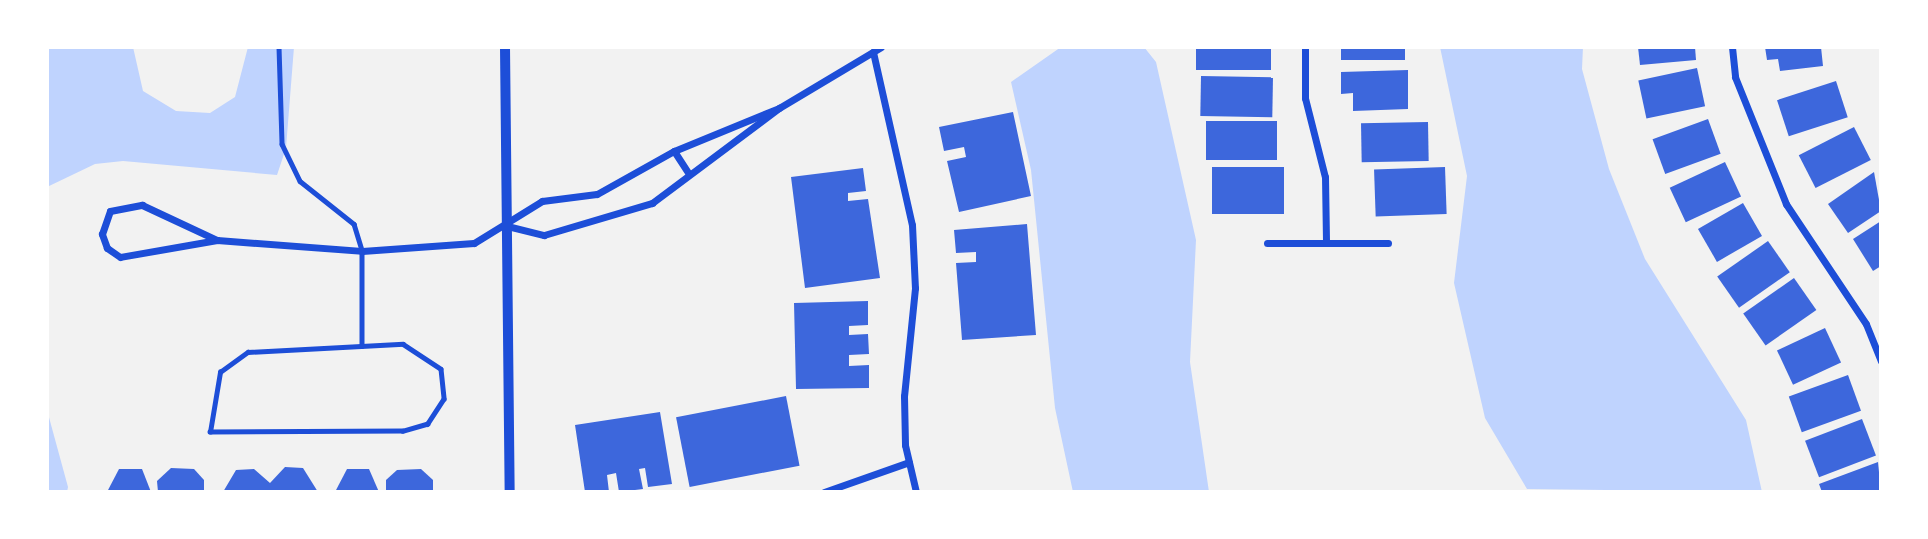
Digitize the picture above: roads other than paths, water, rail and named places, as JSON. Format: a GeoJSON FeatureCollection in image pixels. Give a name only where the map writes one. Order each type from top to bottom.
{"type":"FeatureCollection","features":[{"type":"Feature","properties":{"kind":"street"},"geometry":{"type":"LineString","coordinates":[[505,47],[510,492]]}},
{"type":"Feature","properties":{"kind":"street"},"geometry":{"type":"LineString","coordinates":[[507,226],[544,235],[571,230],[652,203],[779,108],[881,47]]}},
{"type":"Feature","properties":{"kind":"street"},"geometry":{"type":"LineString","coordinates":[[1305,47],[1305,99],[1325,177],[1326,243]]}},
{"type":"Feature","properties":{"kind":"street"},"geometry":{"type":"LineString","coordinates":[[1732,47],[1735,77],[1787,204],[1866,324],[1881,361]]}},
{"type":"Feature","properties":{"kind":"street"},"geometry":{"type":"LineString","coordinates":[[873,52],[912,225],[915,288],[904,396],[909,462],[916,492]]}},
{"type":"Feature","properties":{"kind":"street"},"geometry":{"type":"LineString","coordinates":[[217,240],[142,205],[110,211],[102,234],[107,248],[120,257],[217,240],[362,251],[474,243],[507,226],[542,201],[597,194],[674,151],[779,108]]}},
{"type":"Feature","properties":{"kind":"street"},"geometry":{"type":"LineString","coordinates":[[674,151],[689,174]]}},
{"type":"Feature","properties":{"kind":"street"},"geometry":{"type":"LineString","coordinates":[[1267,243],[1388,243]]}},
{"type":"Feature","properties":{"kind":"street"},"geometry":{"type":"LineString","coordinates":[[824,492],[909,462]]}},
{"type":"Feature","properties":{"kind":"lane"},"geometry":{"type":"LineString","coordinates":[[279,47],[282,144],[300,181],[354,225],[362,251],[362,346]]}},
{"type":"Feature","properties":{"kind":"lane"},"geometry":{"type":"LineString","coordinates":[[403,344],[441,369],[444,399],[428,424],[403,431],[209,432],[220,372],[248,352],[362,346],[403,344]]}},
{"type":"Feature","properties":{"kind":"water"},"geometry":{"type":"Polygon","coordinates":[[[47,47],[133,47],[143,91],[176,111],[210,113],[235,97],[248,47],[294,47],[286,148],[277,175],[123,161],[95,164],[47,187],[47,47]]]}},
{"type":"Feature","properties":{"kind":"water"},"geometry":{"type":"Polygon","coordinates":[[[1061,47],[1144,47],[1156,62],[1196,240],[1190,362],[1209,492],[1073,492],[1055,408],[1031,170],[1011,82],[1061,47]]]}},
{"type":"Feature","properties":{"kind":"water"},"geometry":{"type":"Polygon","coordinates":[[[1440,47],[1583,47],[1582,69],[1609,169],[1645,259],[1746,420],[1762,492],[1527,489],[1485,418],[1454,283],[1467,176],[1440,47]]]}},
{"type":"Feature","properties":{"kind":"water"},"geometry":{"type":"Polygon","coordinates":[[[47,410],[68,487],[67,492],[47,492],[47,410]]]}}]}
